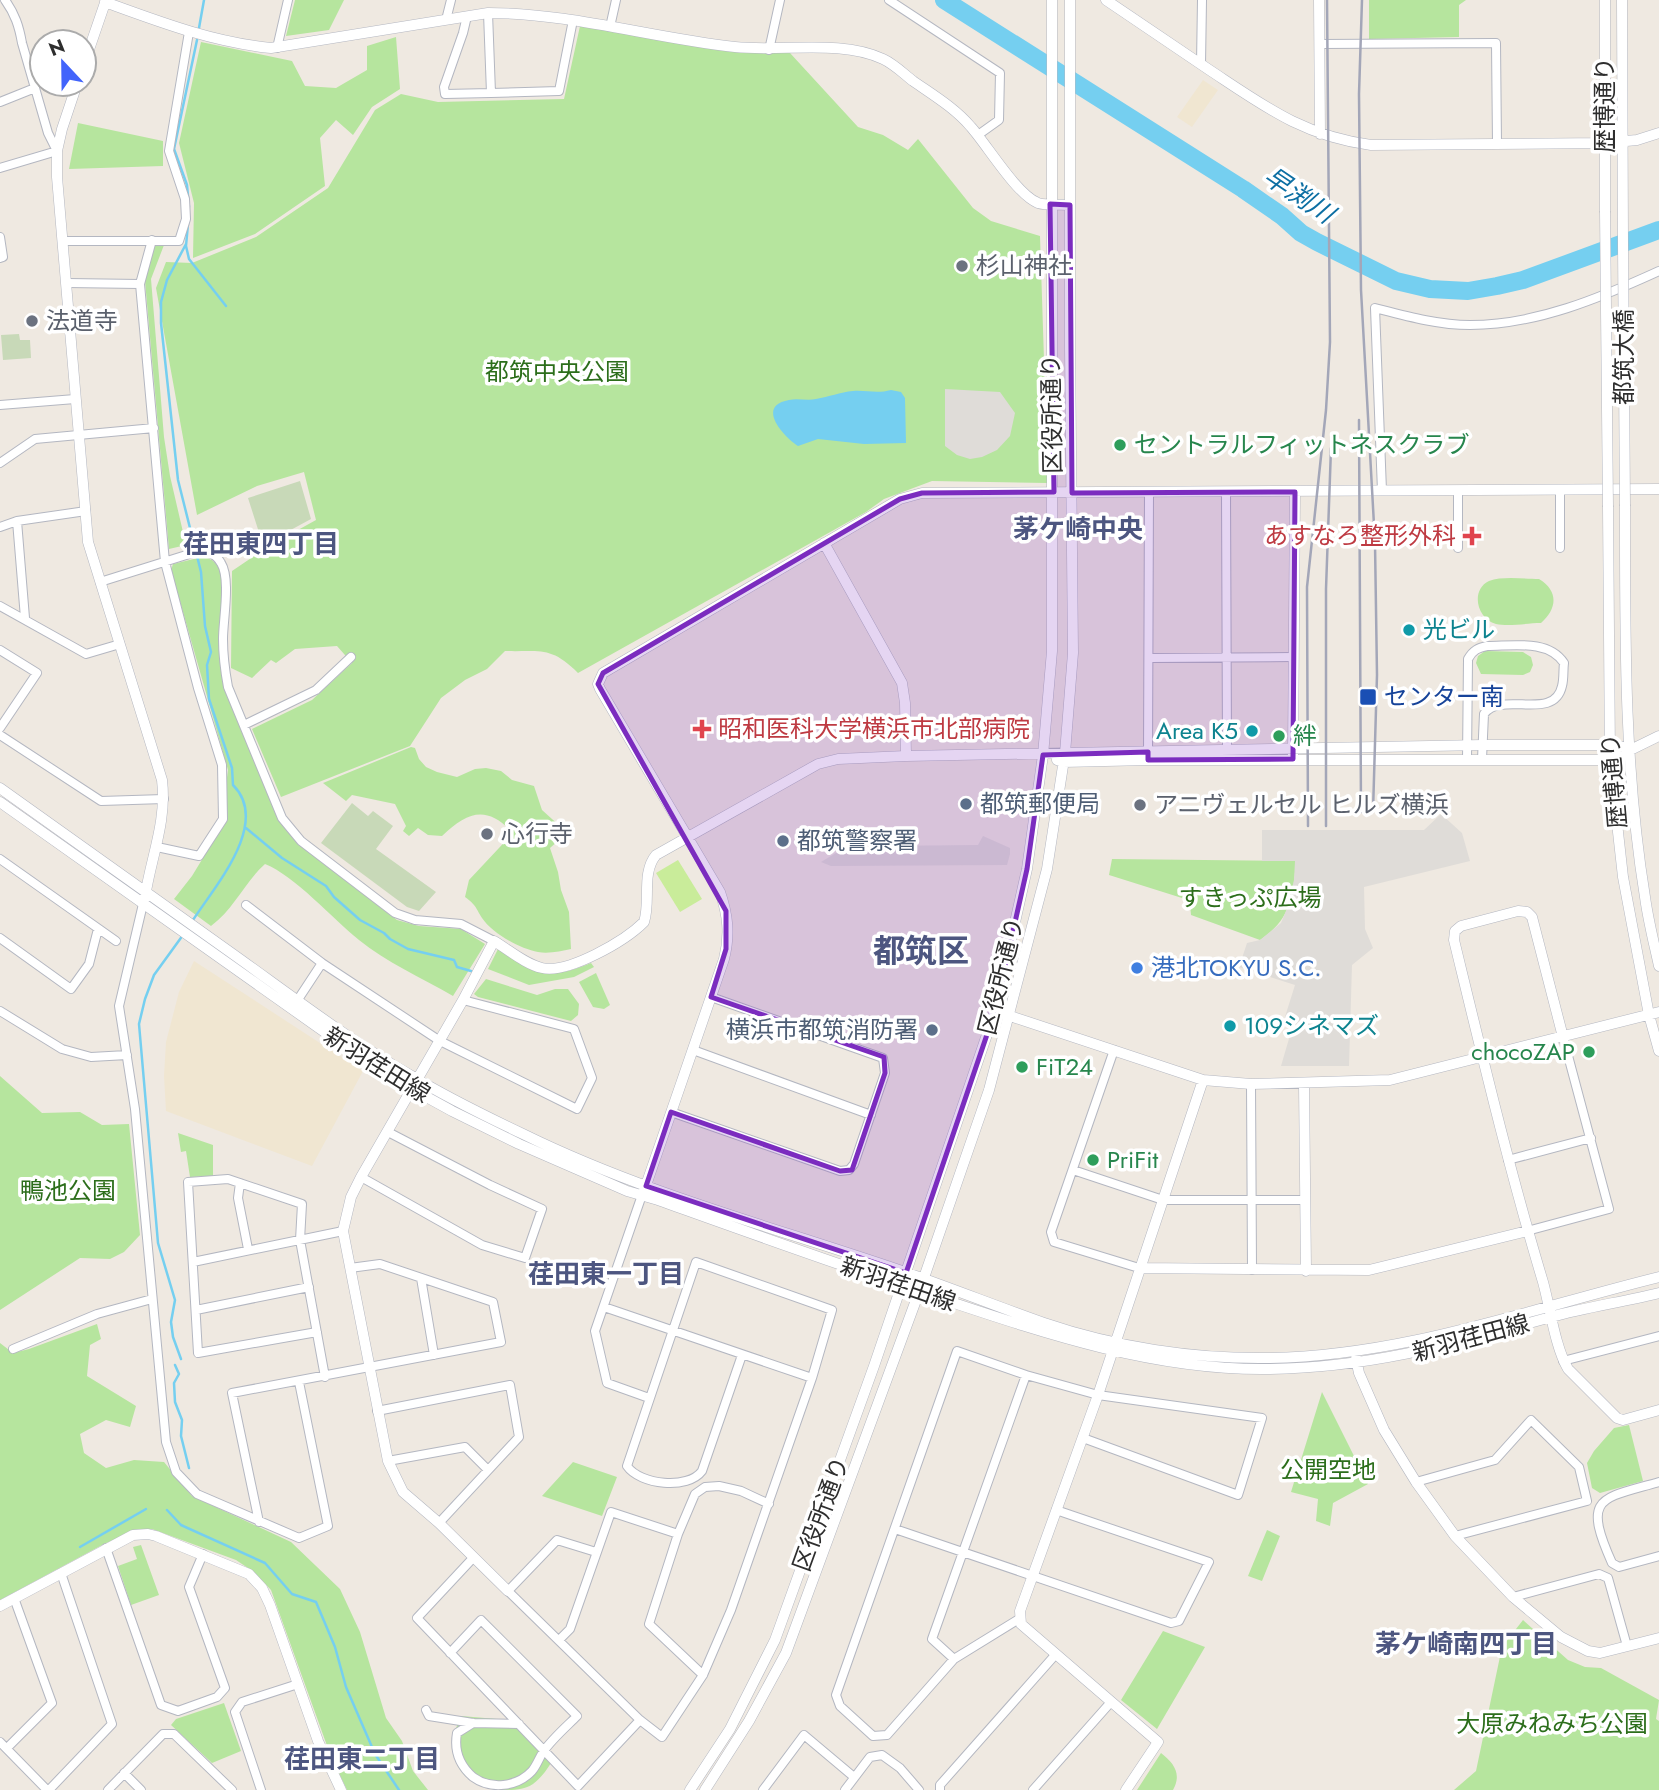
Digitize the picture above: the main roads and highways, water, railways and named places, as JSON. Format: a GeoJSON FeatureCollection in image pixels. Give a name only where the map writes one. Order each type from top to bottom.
{"type":"FeatureCollection","features":[{"type":"Feature","properties":{"kind":"water"},"geometry":{"type":"Polygon","coordinates":[[[853,391],[901,392],[905,398],[906,443],[864,444],[818,439],[798,446],[780,429],[773,415],[774,408],[779,403],[789,400],[813,400],[853,391]]]}},
{"type":"Feature","properties":{"kind":"waterway"},"geometry":{"type":"LineString","coordinates":[[199,28],[204,0]]}},
{"type":"Feature","properties":{"kind":"waterway","name":"早渕川"},"geometry":{"type":"LineString","coordinates":[[944,0],[1243,189],[1301,233],[1396,281],[1430,289],[1468,291],[1497,286],[1523,280],[1659,230]]}},
{"type":"Feature","properties":{"kind":"waterway"},"geometry":{"type":"LineString","coordinates":[[189,207],[187,185],[174,149],[197,40]]}},
{"type":"Feature","properties":{"kind":"waterway"},"geometry":{"type":"LineString","coordinates":[[188,224],[186,246],[189,259],[226,306]]}},
{"type":"Feature","properties":{"kind":"waterway"},"geometry":{"type":"LineString","coordinates":[[186,244],[167,280],[161,302],[161,323],[178,480],[201,572],[205,626],[211,652],[207,665],[209,699],[232,768],[233,785],[243,800],[246,817],[243,835],[235,854],[193,920]]}},
{"type":"Feature","properties":{"kind":"waterway"},"geometry":{"type":"LineString","coordinates":[[246,828],[282,858],[326,886],[334,897],[360,920],[408,949],[454,960],[457,967],[471,971]]}},
{"type":"Feature","properties":{"kind":"waterway"},"geometry":{"type":"LineString","coordinates":[[181,1359],[171,1322],[175,1300],[158,1243],[139,1024],[154,975],[183,935]]}},
{"type":"Feature","properties":{"kind":"waterway"},"geometry":{"type":"LineString","coordinates":[[175,1365],[179,1374],[174,1383],[175,1402],[182,1420],[181,1436],[189,1468]]}},
{"type":"Feature","properties":{"kind":"waterway"},"geometry":{"type":"LineString","coordinates":[[80,1547],[146,1509]]}},
{"type":"Feature","properties":{"kind":"waterway"},"geometry":{"type":"LineString","coordinates":[[167,1510],[181,1525],[265,1563],[292,1594],[316,1602],[335,1647],[346,1687],[375,1754],[399,1790]]}},
{"type":"Feature","properties":{"kind":"railway"},"geometry":{"type":"LineString","coordinates":[[1308,826],[1307,587],[1326,410],[1330,342],[1327,0]]}},
{"type":"Feature","properties":{"kind":"railway"},"geometry":{"type":"LineString","coordinates":[[1362,0],[1359,94],[1361,290],[1375,543],[1377,675],[1373,812]]}},
{"type":"Feature","properties":{"kind":"railway"},"geometry":{"type":"LineString","coordinates":[[1359,420],[1361,812]]}},
{"type":"Feature","properties":{"kind":"railway"},"geometry":{"type":"LineString","coordinates":[[1326,826],[1326,589],[1331,448]]}},
{"type":"Feature","properties":{"kind":"place","name":"杉山神社"},"geometry":{"type":"Point","coordinates":[962,266]}},
{"type":"Feature","properties":{"kind":"place","name":"法道寺"},"geometry":{"type":"Point","coordinates":[32,321]}},
{"type":"Feature","properties":{"kind":"place","name":"セントラルフィットネスクラブ"},"geometry":{"type":"Point","coordinates":[1120,445]}},
{"type":"Feature","properties":{"kind":"place","name":"あすなろ整形外科"},"geometry":{"type":"Point","coordinates":[1472,536]}},
{"type":"Feature","properties":{"kind":"place","name":"光ビル"},"geometry":{"type":"Point","coordinates":[1409,630]}},
{"type":"Feature","properties":{"kind":"place","name":"センター南"},"geometry":{"type":"Point","coordinates":[1368,697]}},
{"type":"Feature","properties":{"kind":"place","name":"昭和医科大学横浜市北部病院"},"geometry":{"type":"Point","coordinates":[702,729]}},
{"type":"Feature","properties":{"kind":"place","name":"Area K5"},"geometry":{"type":"Point","coordinates":[1252,731]}},
{"type":"Feature","properties":{"kind":"place","name":"絆"},"geometry":{"type":"Point","coordinates":[1279,736]}},
{"type":"Feature","properties":{"kind":"place","name":"都筑郵便局"},"geometry":{"type":"Point","coordinates":[966,804]}},
{"type":"Feature","properties":{"kind":"place","name":"アニヴェルセル ヒルズ横浜"},"geometry":{"type":"Point","coordinates":[1140,805]}},
{"type":"Feature","properties":{"kind":"place","name":"心行寺"},"geometry":{"type":"Point","coordinates":[487,834]}},
{"type":"Feature","properties":{"kind":"place","name":"都筑警察署"},"geometry":{"type":"Point","coordinates":[783,841]}},
{"type":"Feature","properties":{"kind":"place","name":"港北TOKYU S.C."},"geometry":{"type":"Point","coordinates":[1137,968]}},
{"type":"Feature","properties":{"kind":"place","name":"109シネマズ"},"geometry":{"type":"Point","coordinates":[1230,1026]}},
{"type":"Feature","properties":{"kind":"place","name":"横浜市都筑消防署"},"geometry":{"type":"Point","coordinates":[932,1030]}},
{"type":"Feature","properties":{"kind":"place","name":"chocoZAP"},"geometry":{"type":"Point","coordinates":[1589,1052]}},
{"type":"Feature","properties":{"kind":"place","name":"FiT24"},"geometry":{"type":"Point","coordinates":[1022,1067]}},
{"type":"Feature","properties":{"kind":"place","name":"PriFit"},"geometry":{"type":"Point","coordinates":[1093,1160]}},
{"type":"Feature","properties":{"kind":"district","name":"茅ケ崎中央"},"geometry":{"type":"Point","coordinates":[1078,529]}},
{"type":"Feature","properties":{"kind":"district","name":"荏田東四丁目"},"geometry":{"type":"Point","coordinates":[261,544]}},
{"type":"Feature","properties":{"kind":"district","name":"都筑区"},"geometry":{"type":"Point","coordinates":[921,951]}},
{"type":"Feature","properties":{"kind":"district","name":"荏田東一丁目"},"geometry":{"type":"Point","coordinates":[606,1274]}},
{"type":"Feature","properties":{"kind":"district","name":"茅ケ崎南四丁目"},"geometry":{"type":"Point","coordinates":[1466,1644]}},
{"type":"Feature","properties":{"kind":"district","name":"荏田東二丁目"},"geometry":{"type":"Point","coordinates":[362,1759]}},
{"type":"Feature","properties":{"kind":"park label","name":"都筑中央公園"},"geometry":{"type":"Point","coordinates":[557,372]}},
{"type":"Feature","properties":{"kind":"park label","name":"すきっぷ広場"},"geometry":{"type":"Point","coordinates":[1250,898]}},
{"type":"Feature","properties":{"kind":"park label","name":"鴨池公園"},"geometry":{"type":"Point","coordinates":[68,1191]}},
{"type":"Feature","properties":{"kind":"park label","name":"公開空地"},"geometry":{"type":"Point","coordinates":[1328,1470]}},
{"type":"Feature","properties":{"kind":"park label","name":"大原みねみち公園"},"geometry":{"type":"Point","coordinates":[1552,1724]}}]}
